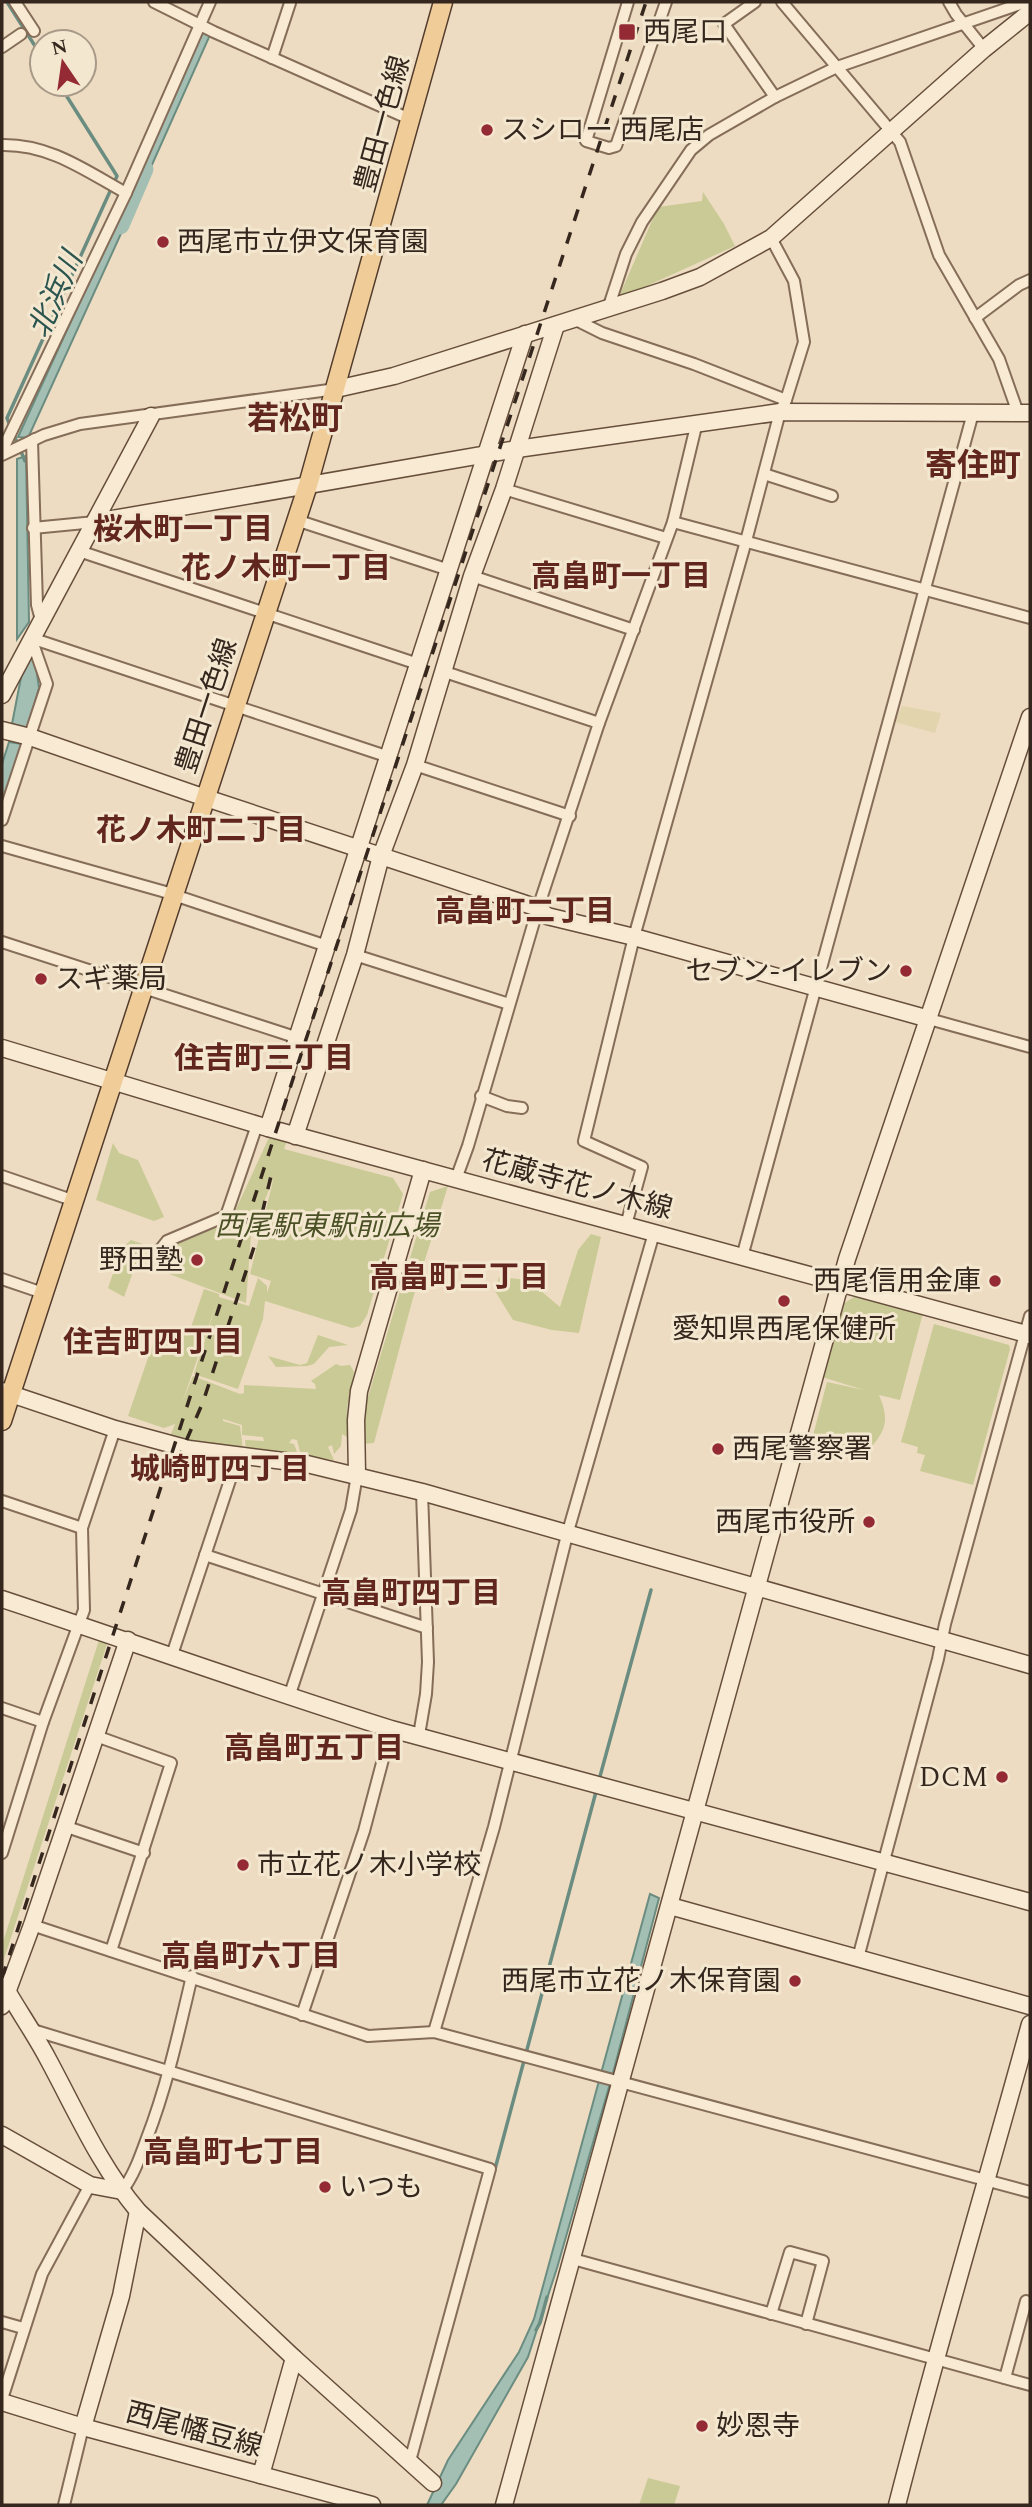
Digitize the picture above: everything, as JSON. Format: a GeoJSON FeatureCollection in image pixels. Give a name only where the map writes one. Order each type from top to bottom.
{"type":"FeatureCollection","features":[{"type":"Feature","properties":{"kind":"main road","name":"豊田一色線"},"geometry":{"type":"LineString","coordinates":[[2,1421],[6,1392],[43,1293],[308,485],[443,2]]}},
{"type":"Feature","properties":{"kind":"street"},"geometry":{"type":"LineString","coordinates":[[15,2],[32,28]]}},
{"type":"Feature","properties":{"kind":"street"},"geometry":{"type":"LineString","coordinates":[[154,2],[214,32],[412,120]]}},
{"type":"Feature","properties":{"kind":"street"},"geometry":{"type":"LineString","coordinates":[[3,453],[126,193],[210,2]]}},
{"type":"Feature","properties":{"kind":"street"},"geometry":{"type":"LineString","coordinates":[[628,2],[586,141],[609,148],[616,146],[666,2]]}},
{"type":"Feature","properties":{"kind":"street"},"geometry":{"type":"LineString","coordinates":[[755,2],[724,24],[775,97]]}},
{"type":"Feature","properties":{"kind":"street"},"geometry":{"type":"LineString","coordinates":[[33,528],[95,522],[783,406],[1024,413],[999,359],[939,255],[900,142],[782,2]]}},
{"type":"Feature","properties":{"kind":"street"},"geometry":{"type":"LineString","coordinates":[[949,2],[984,49]]}},
{"type":"Feature","properties":{"kind":"street"},"geometry":{"type":"LineString","coordinates":[[608,309],[626,254],[637,233],[691,150],[709,135],[775,97],[837,67],[1026,2]]}},
{"type":"Feature","properties":{"kind":"street"},"geometry":{"type":"LineString","coordinates":[[272,58],[290,3]]}},
{"type":"Feature","properties":{"kind":"street"},"geometry":{"type":"LineString","coordinates":[[3,453],[80,424],[336,389],[394,376],[576,320],[699,277],[771,238],[984,49],[1030,12]]}},
{"type":"Feature","properties":{"kind":"street"},"geometry":{"type":"LineString","coordinates":[[2,47],[21,34]]}},
{"type":"Feature","properties":{"kind":"street"},"geometry":{"type":"LineString","coordinates":[[2,145],[20,145],[51,152],[126,193]]}},
{"type":"Feature","properties":{"kind":"street"},"geometry":{"type":"LineString","coordinates":[[626,1226],[642,1167],[584,1141],[634,937],[783,406],[804,342],[794,281],[771,238]]}},
{"type":"Feature","properties":{"kind":"street"},"geometry":{"type":"LineString","coordinates":[[975,318],[1019,285],[1030,280]]}},
{"type":"Feature","properties":{"kind":"street"},"geometry":{"type":"LineString","coordinates":[[576,320],[602,333],[694,364],[783,406]]}},
{"type":"Feature","properties":{"kind":"street"},"geometry":{"type":"LineString","coordinates":[[295,1136],[355,955],[382,856],[445,672],[472,576],[505,489],[556,325]]}},
{"type":"Feature","properties":{"kind":"street"},"geometry":{"type":"LineString","coordinates":[[159,1251],[167,1241],[226,1216],[298,1038],[525,334]]}},
{"type":"Feature","properties":{"kind":"street"},"geometry":{"type":"LineString","coordinates":[[742,1257],[973,413]]}},
{"type":"Feature","properties":{"kind":"street"},"geometry":{"type":"LineString","coordinates":[[2,695],[151,416]]}},
{"type":"Feature","properties":{"kind":"street"},"geometry":{"type":"LineString","coordinates":[[456,1179],[538,908],[599,723],[673,522],[697,422]]}},
{"type":"Feature","properties":{"kind":"street"},"geometry":{"type":"LineString","coordinates":[[37,438],[33,528],[37,604],[41,620]]}},
{"type":"Feature","properties":{"kind":"street"},"geometry":{"type":"LineString","coordinates":[[764,474],[832,496]]}},
{"type":"Feature","properties":{"kind":"street"},"geometry":{"type":"LineString","coordinates":[[505,489],[666,538]]}},
{"type":"Feature","properties":{"kind":"street"},"geometry":{"type":"LineString","coordinates":[[296,520],[449,570]]}},
{"type":"Feature","properties":{"kind":"street"},"geometry":{"type":"LineString","coordinates":[[673,522],[1030,618]]}},
{"type":"Feature","properties":{"kind":"street"},"geometry":{"type":"LineString","coordinates":[[79,551],[418,664]]}},
{"type":"Feature","properties":{"kind":"street"},"geometry":{"type":"LineString","coordinates":[[472,576],[634,630]]}},
{"type":"Feature","properties":{"kind":"street"},"geometry":{"type":"LineString","coordinates":[[31,638],[390,757]]}},
{"type":"Feature","properties":{"kind":"street"},"geometry":{"type":"LineString","coordinates":[[2,820],[47,684],[31,638]]}},
{"type":"Feature","properties":{"kind":"street"},"geometry":{"type":"LineString","coordinates":[[445,672],[599,723]]}},
{"type":"Feature","properties":{"kind":"street"},"geometry":{"type":"LineString","coordinates":[[504,2505],[840,1283],[1030,717]]}},
{"type":"Feature","properties":{"kind":"street"},"geometry":{"type":"LineString","coordinates":[[2,730],[538,908],[547,916],[634,937],[1030,1047]]}},
{"type":"Feature","properties":{"kind":"street"},"geometry":{"type":"LineString","coordinates":[[415,765],[570,816]]}},
{"type":"Feature","properties":{"kind":"street"},"geometry":{"type":"LineString","coordinates":[[2,846],[174,895],[327,946]]}},
{"type":"Feature","properties":{"kind":"street"},"geometry":{"type":"LineString","coordinates":[[2,942],[298,1038]]}},
{"type":"Feature","properties":{"kind":"street"},"geometry":{"type":"LineString","coordinates":[[355,955],[509,1003]]}},
{"type":"Feature","properties":{"kind":"street","name":"花蔵寺花ノ木線"},"geometry":{"type":"LineString","coordinates":[[2,1048],[295,1136],[1028,1334]]}},
{"type":"Feature","properties":{"kind":"street"},"geometry":{"type":"LineString","coordinates":[[481,1096],[507,1106],[522,1108]]}},
{"type":"Feature","properties":{"kind":"street"},"geometry":{"type":"LineString","coordinates":[[289,1697],[351,1510],[357,1475],[356,1420],[359,1391],[423,1170]]}},
{"type":"Feature","properties":{"kind":"street"},"geometry":{"type":"LineString","coordinates":[[2,1176],[72,1200]]}},
{"type":"Feature","properties":{"kind":"street"},"geometry":{"type":"LineString","coordinates":[[434,2032],[494,1827],[567,1535],[654,1233]]}},
{"type":"Feature","properties":{"kind":"street"},"geometry":{"type":"LineString","coordinates":[[2,1279],[43,1293]]}},
{"type":"Feature","properties":{"kind":"street"},"geometry":{"type":"LineString","coordinates":[[858,1958],[942,1640],[1028,1334],[1030,1316]]}},
{"type":"Feature","properties":{"kind":"street"},"geometry":{"type":"LineString","coordinates":[[6,1392],[115,1429],[189,1449],[307,1464],[422,1492],[1030,1665]]}},
{"type":"Feature","properties":{"kind":"street"},"geometry":{"type":"LineString","coordinates":[[2,1853],[43,1722],[84,1610],[82,1528],[115,1429]]}},
{"type":"Feature","properties":{"kind":"street"},"geometry":{"type":"LineString","coordinates":[[172,1655],[237,1456]]}},
{"type":"Feature","properties":{"kind":"street"},"geometry":{"type":"LineString","coordinates":[[419,1735],[426,1694],[427,1628],[422,1492]]}},
{"type":"Feature","properties":{"kind":"street"},"geometry":{"type":"LineString","coordinates":[[2,1501],[82,1528]]}},
{"type":"Feature","properties":{"kind":"street"},"geometry":{"type":"LineString","coordinates":[[205,1555],[427,1628]]}},
{"type":"Feature","properties":{"kind":"street"},"geometry":{"type":"LineString","coordinates":[[2,1599],[391,1729],[1030,1902]]}},
{"type":"Feature","properties":{"kind":"street"},"geometry":{"type":"LineString","coordinates":[[128,1640],[32,1925],[4,1993],[33,2030],[94,2148],[138,2211],[294,2358],[433,2483]]}},
{"type":"Feature","properties":{"kind":"street"},"geometry":{"type":"LineString","coordinates":[[2,1708],[43,1722]]}},
{"type":"Feature","properties":{"kind":"street"},"geometry":{"type":"LineString","coordinates":[[302,2015],[364,1831],[391,1729]]}},
{"type":"Feature","properties":{"kind":"street"},"geometry":{"type":"LineString","coordinates":[[96,1736],[171,1763],[111,1951]]}},
{"type":"Feature","properties":{"kind":"street"},"geometry":{"type":"LineString","coordinates":[[2,1807],[15,1811]]}},
{"type":"Feature","properties":{"kind":"street"},"geometry":{"type":"LineString","coordinates":[[64,1826],[144,1853]]}},
{"type":"Feature","properties":{"kind":"street"},"geometry":{"type":"LineString","coordinates":[[670,1906],[1030,2006]]}},
{"type":"Feature","properties":{"kind":"street"},"geometry":{"type":"LineString","coordinates":[[32,1925],[368,2036],[434,2032],[1030,2192]]}},
{"type":"Feature","properties":{"kind":"street"},"geometry":{"type":"LineString","coordinates":[[122,2191],[132,2177],[169,2072],[192,1976]]}},
{"type":"Feature","properties":{"kind":"street"},"geometry":{"type":"LineString","coordinates":[[897,2505],[934,2358],[1030,2024]]}},
{"type":"Feature","properties":{"kind":"street"},"geometry":{"type":"LineString","coordinates":[[33,2030],[490,2169],[410,2461]]}},
{"type":"Feature","properties":{"kind":"street"},"geometry":{"type":"LineString","coordinates":[[2,2135],[90,2185],[122,2191]]}},
{"type":"Feature","properties":{"kind":"street"},"geometry":{"type":"LineString","coordinates":[[2,2401],[42,2274],[90,2185]]}},
{"type":"Feature","properties":{"kind":"street"},"geometry":{"type":"LineString","coordinates":[[64,2505],[83,2427],[121,2296],[138,2211]]}},
{"type":"Feature","properties":{"kind":"street"},"geometry":{"type":"LineString","coordinates":[[771,2314],[790,2252],[823,2261],[806,2324]]}},
{"type":"Feature","properties":{"kind":"street"},"geometry":{"type":"LineString","coordinates":[[573,2259],[1030,2385]]}},
{"type":"Feature","properties":{"kind":"street"},"geometry":{"type":"LineString","coordinates":[[1005,2378],[1026,2301]]}},
{"type":"Feature","properties":{"kind":"street"},"geometry":{"type":"LineString","coordinates":[[2,2322],[23,2328]]}},
{"type":"Feature","properties":{"kind":"street"},"geometry":{"type":"LineString","coordinates":[[261,2475],[294,2358]]}},
{"type":"Feature","properties":{"kind":"street","name":"西尾幡豆線"},"geometry":{"type":"LineString","coordinates":[[2,2401],[83,2427],[372,2505]]}},
{"type":"Feature","properties":{"kind":"shaded area","name":"北浜川"},"geometry":{"type":"Polygon","coordinates":[[[203,31],[210,35],[138,196],[130,191],[203,31]]]}},
{"type":"Feature","properties":{"kind":"shaded area","name":"北浜川"},"geometry":{"type":"Polygon","coordinates":[[[126,201],[134,205],[28,438],[18,437],[126,201]]]}},
{"type":"Feature","properties":{"kind":"shaded area"},"geometry":{"type":"Polygon","coordinates":[[[26,456],[29,622],[17,639],[17,459],[26,456]]]}},
{"type":"Feature","properties":{"kind":"shaded area"},"geometry":{"type":"Polygon","coordinates":[[[34,653],[39,688],[27,730],[12,724],[23,667],[34,653]]]}},
{"type":"Feature","properties":{"kind":"shaded area"},"geometry":{"type":"Polygon","coordinates":[[[902,706],[941,713],[935,733],[895,722],[902,706]]]}},
{"type":"Feature","properties":{"kind":"shaded area"},"geometry":{"type":"Polygon","coordinates":[[[9,742],[22,744],[2,804],[2,764],[9,742]]]}},
{"type":"Feature","properties":{"kind":"shaded area"},"geometry":{"type":"Polygon","coordinates":[[[650,1894],[659,1898],[613,2073],[557,2268],[528,2357],[456,2484],[441,2505],[427,2505],[448,2460],[519,2352],[534,2319],[650,1894]]]}},
{"type":"Feature","properties":{"kind":"green space"},"geometry":{"type":"Polygon","coordinates":[[[703,192],[735,246],[618,299],[658,207],[702,201],[703,192]]]}},
{"type":"Feature","properties":{"kind":"green space","name":"西尾駅東駅前広場"},"geometry":{"type":"Polygon","coordinates":[[[271,1133],[288,1138],[284,1149],[393,1178],[403,1194],[367,1315],[360,1326],[352,1328],[265,1301],[263,1319],[238,1389],[194,1374],[218,1299],[182,1403],[193,1376],[240,1394],[244,1393],[244,1385],[316,1389],[311,1381],[336,1364],[350,1365],[354,1372],[347,1408],[347,1437],[342,1434],[341,1446],[334,1454],[332,1445],[328,1447],[334,1460],[301,1456],[297,1440],[292,1439],[289,1443],[294,1444],[299,1457],[246,1451],[245,1440],[264,1441],[263,1437],[242,1435],[242,1425],[223,1419],[240,1426],[243,1450],[169,1439],[175,1424],[164,1428],[128,1416],[159,1326],[188,1336],[204,1289],[219,1294],[219,1297],[249,1306],[258,1278],[267,1286],[267,1293],[271,1281],[250,1274],[274,1177],[251,1235],[246,1303],[164,1272],[172,1250],[180,1241],[231,1220],[271,1133]]]}},
{"type":"Feature","properties":{"kind":"green space"},"geometry":{"type":"Polygon","coordinates":[[[113,1143],[119,1153],[138,1160],[164,1217],[154,1221],[96,1200],[113,1143]]]}},
{"type":"Feature","properties":{"kind":"green space"},"geometry":{"type":"Polygon","coordinates":[[[448,1186],[413,1298],[374,1443],[362,1444],[364,1410],[430,1192],[448,1186]]]}},
{"type":"Feature","properties":{"kind":"green space"},"geometry":{"type":"Polygon","coordinates":[[[591,1234],[601,1237],[579,1333],[552,1330],[513,1320],[495,1291],[499,1277],[528,1280],[560,1307],[578,1250],[591,1234]]]}},
{"type":"Feature","properties":{"kind":"green space"},"geometry":{"type":"Polygon","coordinates":[[[131,1240],[143,1244],[124,1297],[108,1288],[122,1248],[131,1240]]]}},
{"type":"Feature","properties":{"kind":"green space"},"geometry":{"type":"Polygon","coordinates":[[[857,1295],[923,1313],[900,1400],[879,1395],[885,1419],[882,1432],[867,1452],[837,1458],[809,1451],[827,1382],[864,1390],[822,1377],[843,1304],[857,1295]]]}},
{"type":"Feature","properties":{"kind":"green space"},"geometry":{"type":"Polygon","coordinates":[[[934,1324],[1009,1345],[1010,1349],[973,1485],[920,1471],[925,1455],[917,1453],[918,1447],[901,1442],[934,1324]]]}},
{"type":"Feature","properties":{"kind":"green space"},"geometry":{"type":"Polygon","coordinates":[[[318,1335],[348,1345],[329,1347],[314,1364],[307,1366],[276,1367],[268,1356],[300,1365],[307,1363],[318,1335]]]}},
{"type":"Feature","properties":{"kind":"green space"},"geometry":{"type":"Polygon","coordinates":[[[100,1637],[108,1641],[3,1962],[2,1945],[100,1637]]]}},
{"type":"Feature","properties":{"kind":"green space"},"geometry":{"type":"Polygon","coordinates":[[[648,2478],[680,2486],[674,2505],[639,2505],[648,2478]]]}},
{"type":"Feature","properties":{"kind":"waterway"},"geometry":{"type":"LineString","coordinates":[[7,2],[28,35]]}},
{"type":"Feature","properties":{"kind":"waterway"},"geometry":{"type":"LineString","coordinates":[[10,426],[7,418],[117,176],[68,98]]}},
{"type":"Feature","properties":{"kind":"waterway","name":"北浜川"},"geometry":{"type":"LineString","coordinates":[[120,225],[144,169]]}},
{"type":"Feature","properties":{"kind":"waterway"},"geometry":{"type":"LineString","coordinates":[[13,433],[25,461]]}},
{"type":"Feature","properties":{"kind":"waterway"},"geometry":{"type":"LineString","coordinates":[[599,1780],[651,1590]]}},
{"type":"Feature","properties":{"kind":"waterway"},"geometry":{"type":"LineString","coordinates":[[495,2169],[597,1788]]}},
{"type":"Feature","properties":{"kind":"waterway"},"geometry":{"type":"LineString","coordinates":[[536,2330],[547,2297]]}},
{"type":"Feature","properties":{"kind":"railway"},"geometry":{"type":"LineString","coordinates":[[2,1978],[646,2]]}},
{"type":"Feature","properties":{"kind":"railway"},"geometry":{"type":"LineString","coordinates":[[177,1462],[203,1402],[254,1247],[271,1176]]}},
{"type":"Feature","properties":{"kind":"place","name":"西尾口"},"geometry":{"type":"Point","coordinates":[627,32]}},
{"type":"Feature","properties":{"kind":"place","name":"スシロー 西尾店"},"geometry":{"type":"Point","coordinates":[487,130]}},
{"type":"Feature","properties":{"kind":"place","name":"西尾市立伊文保育園"},"geometry":{"type":"Point","coordinates":[163,242]}},
{"type":"Feature","properties":{"kind":"place","name":"セブン-イレブン"},"geometry":{"type":"Point","coordinates":[906,971]}},
{"type":"Feature","properties":{"kind":"place","name":"スギ薬局"},"geometry":{"type":"Point","coordinates":[41,979]}},
{"type":"Feature","properties":{"kind":"place","name":"野田塾"},"geometry":{"type":"Point","coordinates":[197,1260]}},
{"type":"Feature","properties":{"kind":"place","name":"西尾信用金庫"},"geometry":{"type":"Point","coordinates":[995,1281]}},
{"type":"Feature","properties":{"kind":"place","name":"愛知県西尾保健所"},"geometry":{"type":"Point","coordinates":[784,1301]}},
{"type":"Feature","properties":{"kind":"place","name":"西尾警察署"},"geometry":{"type":"Point","coordinates":[718,1449]}},
{"type":"Feature","properties":{"kind":"place","name":"西尾市役所"},"geometry":{"type":"Point","coordinates":[869,1522]}},
{"type":"Feature","properties":{"kind":"place","name":"DCM"},"geometry":{"type":"Point","coordinates":[1002,1777]}},
{"type":"Feature","properties":{"kind":"place","name":"市立花ノ木小学校"},"geometry":{"type":"Point","coordinates":[243,1865]}},
{"type":"Feature","properties":{"kind":"place","name":"西尾市立花ノ木保育園"},"geometry":{"type":"Point","coordinates":[795,1981]}},
{"type":"Feature","properties":{"kind":"place","name":"いつも"},"geometry":{"type":"Point","coordinates":[325,2187]}},
{"type":"Feature","properties":{"kind":"place","name":"妙恩寺"},"geometry":{"type":"Point","coordinates":[702,2426]}},
{"type":"Feature","properties":{"kind":"district","name":"若松町"},"geometry":{"type":"Point","coordinates":[295,419]}},
{"type":"Feature","properties":{"kind":"district","name":"寄住町"},"geometry":{"type":"Point","coordinates":[973,466]}},
{"type":"Feature","properties":{"kind":"district","name":"桜木町一丁目"},"geometry":{"type":"Point","coordinates":[183,530]}},
{"type":"Feature","properties":{"kind":"district","name":"花ノ木町一丁目"},"geometry":{"type":"Point","coordinates":[286,569]}},
{"type":"Feature","properties":{"kind":"district","name":"高畠町一丁目"},"geometry":{"type":"Point","coordinates":[621,577]}},
{"type":"Feature","properties":{"kind":"district","name":"花ノ木町二丁目"},"geometry":{"type":"Point","coordinates":[201,831]}},
{"type":"Feature","properties":{"kind":"district","name":"高畠町二丁目"},"geometry":{"type":"Point","coordinates":[525,912]}},
{"type":"Feature","properties":{"kind":"district","name":"住吉町三丁目"},"geometry":{"type":"Point","coordinates":[264,1059]}},
{"type":"Feature","properties":{"kind":"district","name":"高畠町三丁目"},"geometry":{"type":"Point","coordinates":[459,1278]}},
{"type":"Feature","properties":{"kind":"district","name":"住吉町四丁目"},"geometry":{"type":"Point","coordinates":[153,1343]}},
{"type":"Feature","properties":{"kind":"district","name":"城崎町四丁目"},"geometry":{"type":"Point","coordinates":[220,1470]}},
{"type":"Feature","properties":{"kind":"district","name":"高畠町四丁目"},"geometry":{"type":"Point","coordinates":[411,1594]}},
{"type":"Feature","properties":{"kind":"district","name":"高畠町五丁目"},"geometry":{"type":"Point","coordinates":[314,1749]}},
{"type":"Feature","properties":{"kind":"district","name":"高畠町六丁目"},"geometry":{"type":"Point","coordinates":[251,1957]}},
{"type":"Feature","properties":{"kind":"district","name":"高畠町七丁目"},"geometry":{"type":"Point","coordinates":[233,2153]}}]}
